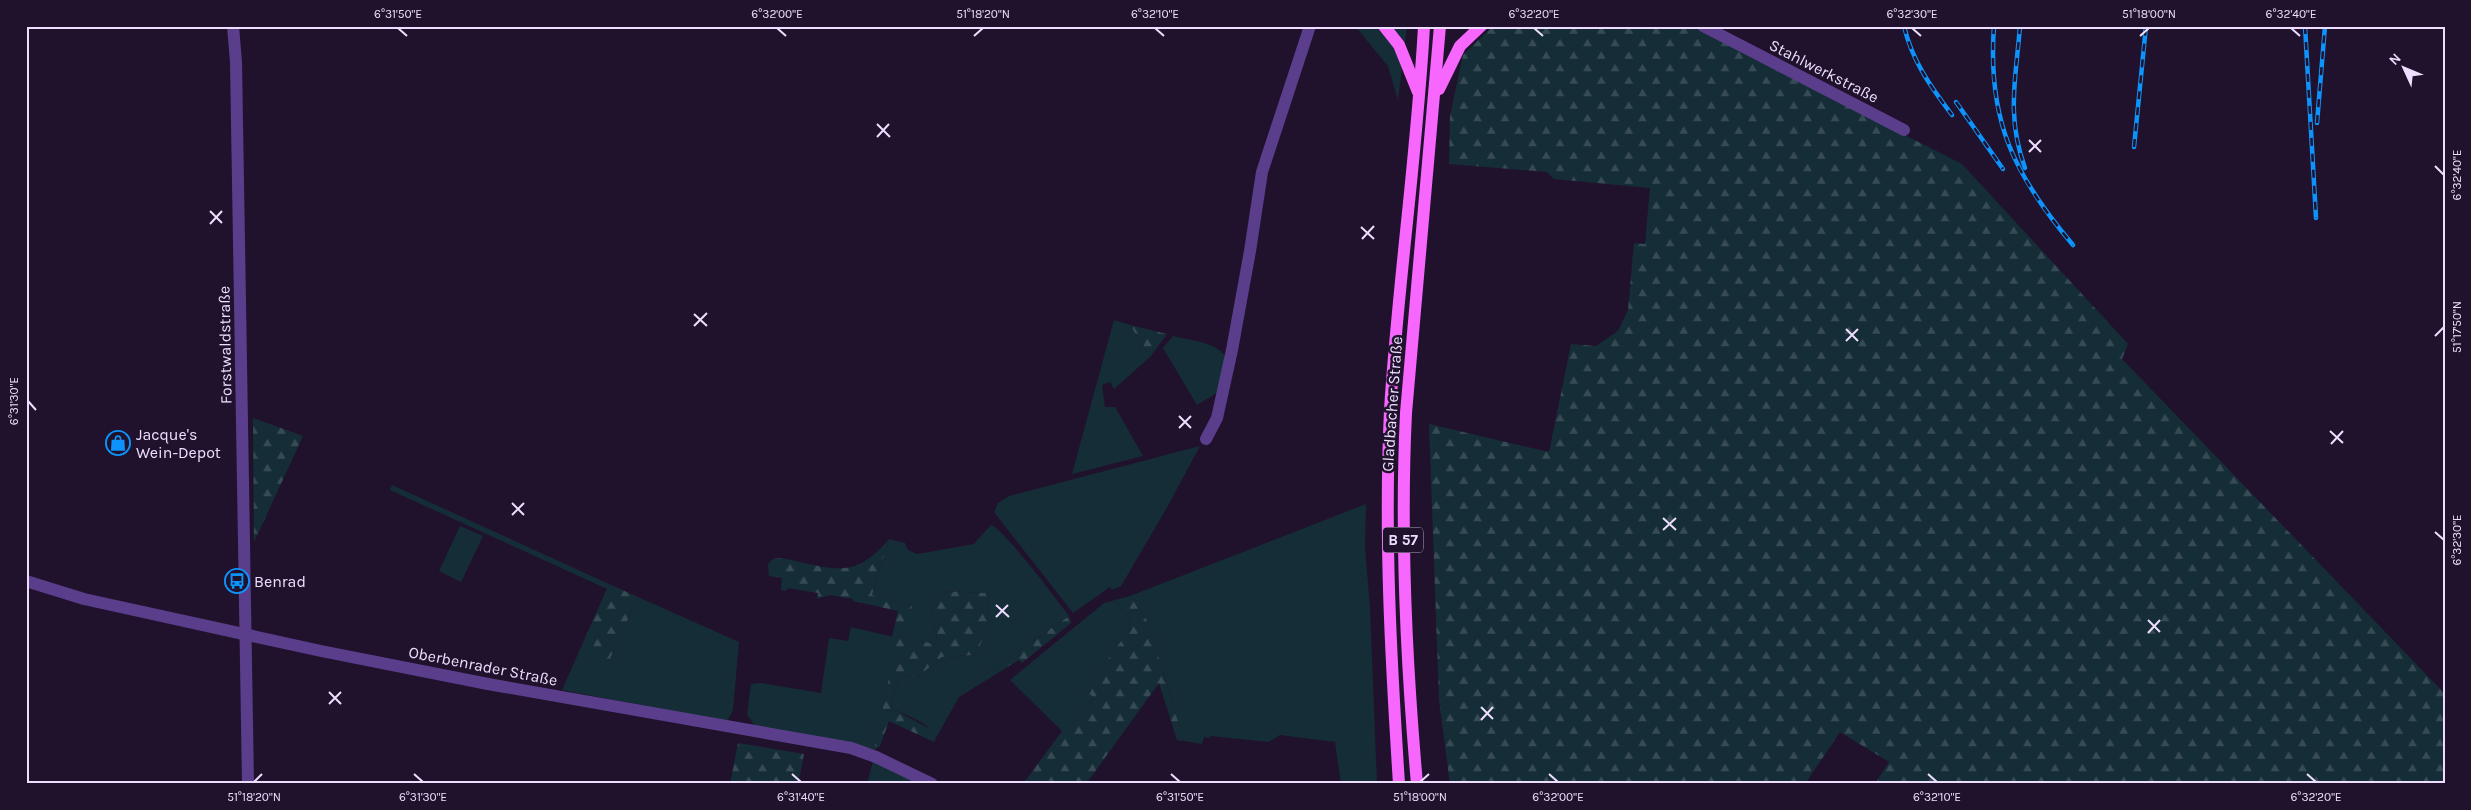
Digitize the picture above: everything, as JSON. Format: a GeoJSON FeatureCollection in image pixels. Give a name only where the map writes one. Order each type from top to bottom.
{"type":"FeatureCollection","features":[{"type":"Feature","properties":{"kind":"main road"},"geometry":{"type":"LineString","coordinates":[[1384,26],[1399,46],[1420,96]]}},
{"type":"Feature","properties":{"kind":"main road","name":"Gladbacher Straße"},"geometry":{"type":"LineString","coordinates":[[1400,784],[1388,565],[1390,411],[1420,96],[1424,26]]}},
{"type":"Feature","properties":{"kind":"main road","name":"Gladbacher Straße"},"geometry":{"type":"LineString","coordinates":[[1417,784],[1405,632],[1403,471],[1410,358],[1440,26]]}},
{"type":"Feature","properties":{"kind":"main road"},"geometry":{"type":"LineString","coordinates":[[1435,98],[1460,46],[1481,26]]}},
{"type":"Feature","properties":{"kind":"street","name":"Forstwaldstraße"},"geometry":{"type":"LineString","coordinates":[[233,26],[236,62],[248,784]]}},
{"type":"Feature","properties":{"kind":"street"},"geometry":{"type":"LineString","coordinates":[[1206,440],[1217,418],[1232,350],[1262,172],[1310,26]]}},
{"type":"Feature","properties":{"kind":"street","name":"Stahlwerkstraße"},"geometry":{"type":"LineString","coordinates":[[1703,26],[1904,130]]}},
{"type":"Feature","properties":{"kind":"street","name":"Oberbenrader Straße"},"geometry":{"type":"LineString","coordinates":[[26,581],[84,599],[246,636],[485,684],[851,748],[876,757],[932,784]]}},
{"type":"Feature","properties":{"kind":"green space"},"geometry":{"type":"Polygon","coordinates":[[[1355,26],[1407,26],[1398,100],[1388,66],[1355,26]]]}},
{"type":"Feature","properties":{"kind":"green space"},"geometry":{"type":"Polygon","coordinates":[[[1493,26],[1690,26],[1962,164],[2128,344],[2122,359],[2445,694],[2445,784],[1875,784],[1889,762],[1840,732],[1805,784],[1450,784],[1439,700],[1429,424],[1549,452],[1571,344],[1596,346],[1618,331],[1628,310],[1634,243],[1645,244],[1650,188],[1554,179],[1547,172],[1449,164],[1450,116],[1463,55],[1493,26]]]}},
{"type":"Feature","properties":{"kind":"green space"},"geometry":{"type":"Polygon","coordinates":[[[1114,320],[1130,325],[1150,357],[1114,389],[1110,382],[1102,385],[1105,407],[1115,407],[1143,456],[1072,474],[1114,320]]]}},
{"type":"Feature","properties":{"kind":"green space"},"geometry":{"type":"Polygon","coordinates":[[[1130,325],[1167,334],[1150,357],[1130,325]]]}},
{"type":"Feature","properties":{"kind":"green space"},"geometry":{"type":"Polygon","coordinates":[[[1173,336],[1210,345],[1217,348],[1226,358],[1218,392],[1197,405],[1163,348],[1173,336]]]}},
{"type":"Feature","properties":{"kind":"green space"},"geometry":{"type":"Polygon","coordinates":[[[253,418],[303,436],[255,540],[254,540],[253,418]]]}},
{"type":"Feature","properties":{"kind":"green space"},"geometry":{"type":"Polygon","coordinates":[[[1200,446],[1169,504],[1121,586],[1112,590],[1110,587],[1073,613],[994,512],[998,503],[1009,496],[1200,446]]]}},
{"type":"Feature","properties":{"kind":"green space"},"geometry":{"type":"Polygon","coordinates":[[[392,485],[609,584],[607,589],[390,490],[392,485]]]}},
{"type":"Feature","properties":{"kind":"green space"},"geometry":{"type":"Polygon","coordinates":[[[1366,504],[1365,547],[1370,608],[1377,784],[1341,784],[1335,742],[1280,735],[1269,742],[1210,736],[1210,738],[1204,737],[1202,744],[1184,741],[1148,622],[1130,596],[1366,504]]]}},
{"type":"Feature","properties":{"kind":"green space"},"geometry":{"type":"Polygon","coordinates":[[[991,525],[998,529],[1018,551],[1069,616],[959,693],[959,697],[936,738],[933,732],[923,723],[891,708],[900,674],[916,678],[942,657],[975,655],[982,642],[988,615],[986,593],[942,591],[934,598],[932,613],[938,645],[903,637],[911,606],[872,595],[889,539],[905,543],[908,550],[917,554],[974,544],[991,525]]]}},
{"type":"Feature","properties":{"kind":"green space"},"geometry":{"type":"Polygon","coordinates":[[[460,526],[483,536],[461,582],[439,571],[460,526]]]}},
{"type":"Feature","properties":{"kind":"green space"},"geometry":{"type":"Polygon","coordinates":[[[889,539],[872,595],[912,606],[904,637],[938,645],[932,613],[934,598],[942,591],[986,593],[988,616],[982,642],[975,655],[942,657],[916,678],[900,674],[891,708],[934,731],[936,738],[934,742],[889,721],[880,746],[874,750],[897,638],[892,637],[898,611],[853,601],[853,599],[830,595],[817,599],[818,593],[788,588],[786,591],[781,590],[782,578],[769,576],[768,564],[773,559],[781,558],[827,568],[852,567],[864,562],[876,553],[889,539]]]}},
{"type":"Feature","properties":{"kind":"green space"},"geometry":{"type":"Polygon","coordinates":[[[609,584],[638,597],[609,661],[581,647],[609,584]]]}},
{"type":"Feature","properties":{"kind":"green space"},"geometry":{"type":"Polygon","coordinates":[[[1130,596],[1148,622],[1184,741],[1177,740],[1159,683],[1086,784],[1023,784],[1062,731],[1065,734],[1094,698],[1085,690],[1130,629],[1129,617],[1115,600],[1130,596]]]}},
{"type":"Feature","properties":{"kind":"green space"},"geometry":{"type":"Polygon","coordinates":[[[638,597],[739,642],[733,710],[727,722],[562,690],[581,647],[609,660],[638,597]]]}},
{"type":"Feature","properties":{"kind":"green space"},"geometry":{"type":"Polygon","coordinates":[[[1115,600],[1129,617],[1130,629],[1085,690],[1094,698],[1065,734],[1010,680],[1104,603],[1115,600]]]}},
{"type":"Feature","properties":{"kind":"green space"},"geometry":{"type":"Polygon","coordinates":[[[1069,616],[1071,623],[1022,663],[1019,660],[959,697],[959,693],[1069,616]]]}},
{"type":"Feature","properties":{"kind":"green space"},"geometry":{"type":"Polygon","coordinates":[[[851,627],[898,638],[874,750],[756,727],[747,715],[751,684],[761,683],[821,693],[829,638],[848,641],[851,627]]]}},
{"type":"Feature","properties":{"kind":"green space"},"geometry":{"type":"Polygon","coordinates":[[[738,743],[804,754],[798,784],[730,784],[738,743]]]}},
{"type":"Feature","properties":{"kind":"green space"},"geometry":{"type":"Polygon","coordinates":[[[873,761],[914,780],[913,784],[867,784],[873,761]]]}},
{"type":"Feature","properties":{"kind":"railway"},"geometry":{"type":"LineString","coordinates":[[1904,26],[1907,39],[1917,62],[1952,115]]}},
{"type":"Feature","properties":{"kind":"railway"},"geometry":{"type":"LineString","coordinates":[[1994,26],[1993,60],[1995,90],[2000,118],[2009,144],[2020,170],[2035,194],[2073,245]]}},
{"type":"Feature","properties":{"kind":"railway"},"geometry":{"type":"LineString","coordinates":[[2020,26],[2014,114],[2019,149],[2025,168]]}},
{"type":"Feature","properties":{"kind":"railway"},"geometry":{"type":"LineString","coordinates":[[2134,147],[2146,26]]}},
{"type":"Feature","properties":{"kind":"railway"},"geometry":{"type":"LineString","coordinates":[[2305,26],[2316,218]]}},
{"type":"Feature","properties":{"kind":"railway"},"geometry":{"type":"LineString","coordinates":[[2317,123],[2325,26]]}},
{"type":"Feature","properties":{"kind":"railway"},"geometry":{"type":"LineString","coordinates":[[1956,102],[2003,169]]}},
{"type":"Feature","properties":{"kind":"place","name":"Jacque's Wein-Depot"},"geometry":{"type":"Point","coordinates":[118,443]}},
{"type":"Feature","properties":{"kind":"place","name":"Benrad"},"geometry":{"type":"Point","coordinates":[237,581]}}]}
